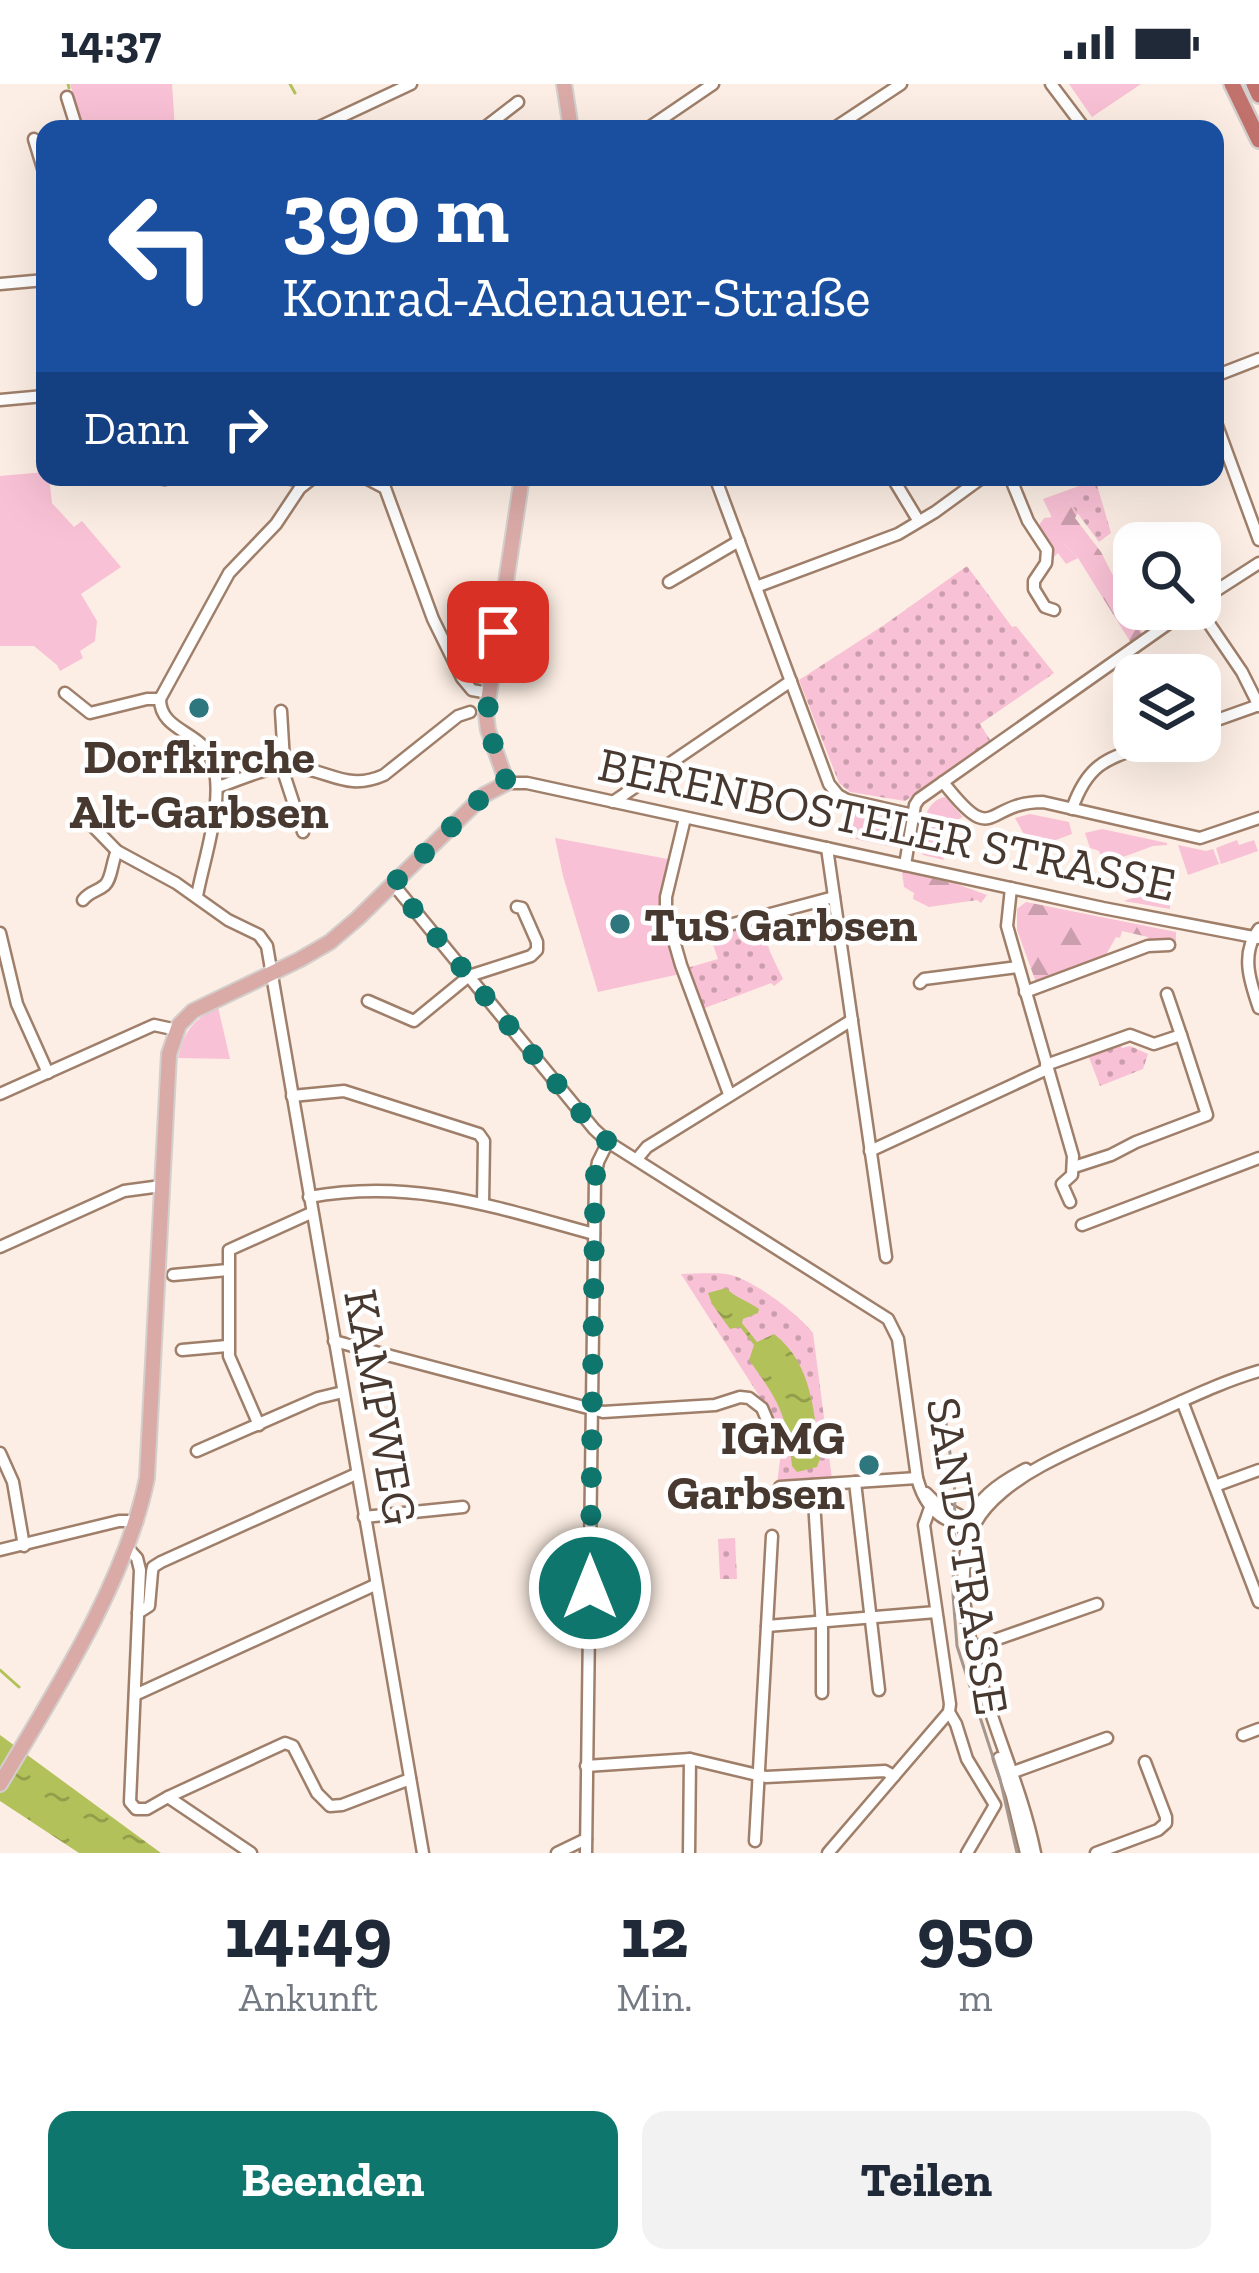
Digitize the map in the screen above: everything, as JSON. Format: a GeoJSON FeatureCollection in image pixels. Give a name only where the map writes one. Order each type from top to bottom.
{"type":"FeatureCollection","features":[{"type":"Feature","properties":{"kind":"highway"},"geometry":{"type":"LineString","coordinates":[[1232,84],[1259,140]]}},
{"type":"Feature","properties":{"kind":"highway"},"geometry":{"type":"LineString","coordinates":[[1254,84],[1259,95]]}},
{"type":"Feature","properties":{"kind":"main road"},"geometry":{"type":"LineString","coordinates":[[564,84],[570,120]]}},
{"type":"Feature","properties":{"kind":"main road"},"geometry":{"type":"LineString","coordinates":[[0,1784],[69,1665],[127,1547],[147,1478],[161,1186],[170,1054],[176,1030],[201,1006],[329,942],[484,795],[507,783],[486,723],[521,486]]}},
{"type":"Feature","properties":{"kind":"street"},"geometry":{"type":"LineString","coordinates":[[334,120],[411,84]]}},
{"type":"Feature","properties":{"kind":"street"},"geometry":{"type":"LineString","coordinates":[[660,120],[713,84]]}},
{"type":"Feature","properties":{"kind":"street"},"geometry":{"type":"LineString","coordinates":[[870,84],[880,98]]}},
{"type":"Feature","properties":{"kind":"street"},"geometry":{"type":"LineString","coordinates":[[847,120],[901,84]]}},
{"type":"Feature","properties":{"kind":"street"},"geometry":{"type":"LineString","coordinates":[[1051,84],[1076,120]]}},
{"type":"Feature","properties":{"kind":"street"},"geometry":{"type":"LineString","coordinates":[[67,97],[74,120]]}},
{"type":"Feature","properties":{"kind":"street"},"geometry":{"type":"LineString","coordinates":[[495,120],[518,102]]}},
{"type":"Feature","properties":{"kind":"street"},"geometry":{"type":"LineString","coordinates":[[34,139],[36,146]]}},
{"type":"Feature","properties":{"kind":"street"},"geometry":{"type":"LineString","coordinates":[[0,284],[36,281]]}},
{"type":"Feature","properties":{"kind":"street"},"geometry":{"type":"LineString","coordinates":[[1224,373],[1259,359]]}},
{"type":"Feature","properties":{"kind":"street"},"geometry":{"type":"LineString","coordinates":[[0,400],[36,397]]}},
{"type":"Feature","properties":{"kind":"street"},"geometry":{"type":"LineString","coordinates":[[1224,445],[1259,540]]}},
{"type":"Feature","properties":{"kind":"street"},"geometry":{"type":"LineString","coordinates":[[197,896],[218,787],[208,752],[164,716],[160,699],[229,573],[304,486]]}},
{"type":"Feature","properties":{"kind":"street"},"geometry":{"type":"LineString","coordinates":[[389,486],[433,619],[462,677],[472,690],[489,692]]}},
{"type":"Feature","properties":{"kind":"street"},"geometry":{"type":"LineString","coordinates":[[718,486],[833,790],[847,800],[913,815]]}},
{"type":"Feature","properties":{"kind":"street"},"geometry":{"type":"LineString","coordinates":[[897,486],[918,520]]}},
{"type":"Feature","properties":{"kind":"street"},"geometry":{"type":"LineString","coordinates":[[756,587],[896,534],[971,486]]}},
{"type":"Feature","properties":{"kind":"street"},"geometry":{"type":"LineString","coordinates":[[1014,486],[1047,550],[1034,589],[1045,607],[1054,610]]}},
{"type":"Feature","properties":{"kind":"street"},"geometry":{"type":"LineString","coordinates":[[669,582],[739,541]]}},
{"type":"Feature","properties":{"kind":"street"},"geometry":{"type":"LineString","coordinates":[[1221,588],[1259,563]]}},
{"type":"Feature","properties":{"kind":"street"},"geometry":{"type":"LineString","coordinates":[[905,865],[919,800],[1159,630]]}},
{"type":"Feature","properties":{"kind":"street"},"geometry":{"type":"LineString","coordinates":[[1213,630],[1259,706],[1221,719]]}},
{"type":"Feature","properties":{"kind":"street"},"geometry":{"type":"LineString","coordinates":[[613,802],[791,681]]}},
{"type":"Feature","properties":{"kind":"street"},"geometry":{"type":"LineString","coordinates":[[65,693],[90,713],[160,699]]}},
{"type":"Feature","properties":{"kind":"street"},"geometry":{"type":"LineString","coordinates":[[281,711],[284,766],[303,832]]}},
{"type":"Feature","properties":{"kind":"street"},"geometry":{"type":"LineString","coordinates":[[218,787],[284,766],[355,783],[370,782],[458,716],[470,712]]}},
{"type":"Feature","properties":{"kind":"street"},"geometry":{"type":"LineString","coordinates":[[1072,808],[1084,779],[1113,760]]}},
{"type":"Feature","properties":{"kind":"street","name":"BERENBOSTELER STRASSE"},"geometry":{"type":"LineString","coordinates":[[507,783],[522,782],[1011,888],[1257,935]]}},
{"type":"Feature","properties":{"kind":"street"},"geometry":{"type":"LineString","coordinates":[[943,782],[965,810],[986,820],[1034,802],[1201,838],[1259,818]]}},
{"type":"Feature","properties":{"kind":"street"},"geometry":{"type":"LineString","coordinates":[[81,814],[117,851],[262,938],[271,974]]}},
{"type":"Feature","properties":{"kind":"street"},"geometry":{"type":"LineString","coordinates":[[685,818],[666,903],[674,940],[730,1094]]}},
{"type":"Feature","properties":{"kind":"street"},"geometry":{"type":"LineString","coordinates":[[827,848],[886,1257]]}},
{"type":"Feature","properties":{"kind":"street"},"geometry":{"type":"LineString","coordinates":[[83,900],[108,881],[117,851]]}},
{"type":"Feature","properties":{"kind":"street"},"geometry":{"type":"LineString","coordinates":[[393,884],[594,1129],[637,1160],[646,1148],[852,1020]]}},
{"type":"Feature","properties":{"kind":"street"},"geometry":{"type":"LineString","coordinates":[[1011,888],[1007,926],[1074,1167],[1063,1184],[1070,1202]]}},
{"type":"Feature","properties":{"kind":"street"},"geometry":{"type":"LineString","coordinates":[[674,940],[834,897]]}},
{"type":"Feature","properties":{"kind":"street"},"geometry":{"type":"LineString","coordinates":[[368,1001],[414,1021],[469,976],[535,953],[537,941],[518,908]]}},
{"type":"Feature","properties":{"kind":"street"},"geometry":{"type":"LineString","coordinates":[[0,932],[17,1004],[48,1073]]}},
{"type":"Feature","properties":{"kind":"street"},"geometry":{"type":"LineString","coordinates":[[1257,935],[1247,971],[1259,1008]]}},
{"type":"Feature","properties":{"kind":"street"},"geometry":{"type":"LineString","coordinates":[[1025,992],[1148,946],[1169,945]]}},
{"type":"Feature","properties":{"kind":"street"},"geometry":{"type":"LineString","coordinates":[[920,983],[1018,967]]}},
{"type":"Feature","properties":{"kind":"street","name":"KAMPWEG"},"geometry":{"type":"LineString","coordinates":[[271,974],[423,1853]]}},
{"type":"Feature","properties":{"kind":"street"},"geometry":{"type":"LineString","coordinates":[[1074,1167],[1207,1115],[1167,994]]}},
{"type":"Feature","properties":{"kind":"street"},"geometry":{"type":"LineString","coordinates":[[0,1094],[154,1025],[176,1030]]}},
{"type":"Feature","properties":{"kind":"street"},"geometry":{"type":"LineString","coordinates":[[869,1150],[1047,1067],[1130,1035],[1154,1044],[1181,1035]]}},
{"type":"Feature","properties":{"kind":"street"},"geometry":{"type":"LineString","coordinates":[[292,1096],[344,1091],[479,1134],[484,1141],[483,1204]]}},
{"type":"Feature","properties":{"kind":"street"},"geometry":{"type":"LineString","coordinates":[[557,1853],[586,1846],[596,1167],[608,1142]]}},
{"type":"Feature","properties":{"kind":"street"},"geometry":{"type":"LineString","coordinates":[[1082,1225],[1259,1158]]}},
{"type":"Feature","properties":{"kind":"street","name":"SANDSTRASSE"},"geometry":{"type":"LineString","coordinates":[[637,1160],[881,1313],[897,1333],[918,1482],[930,1508],[924,1525],[949,1712],[967,1759],[995,1808],[967,1853]]}},
{"type":"Feature","properties":{"kind":"street"},"geometry":{"type":"LineString","coordinates":[[0,1247],[124,1191],[161,1186]]}},
{"type":"Feature","properties":{"kind":"street"},"geometry":{"type":"LineString","coordinates":[[309,1197],[391,1189],[483,1204],[594,1234]]}},
{"type":"Feature","properties":{"kind":"street"},"geometry":{"type":"LineString","coordinates":[[259,1425],[227,1346],[229,1250],[311,1213]]}},
{"type":"Feature","properties":{"kind":"street"},"geometry":{"type":"LineString","coordinates":[[173,1275],[229,1270]]}},
{"type":"Feature","properties":{"kind":"street"},"geometry":{"type":"LineString","coordinates":[[334,1341],[603,1412],[715,1405],[744,1396],[762,1408],[776,1441]]}},
{"type":"Feature","properties":{"kind":"street"},"geometry":{"type":"LineString","coordinates":[[182,1350],[227,1346]]}},
{"type":"Feature","properties":{"kind":"street"},"geometry":{"type":"LineString","coordinates":[[1035,1853],[975,1690],[958,1598],[969,1523],[988,1493],[1027,1468],[1259,1371]]}},
{"type":"Feature","properties":{"kind":"street"},"geometry":{"type":"LineString","coordinates":[[197,1451],[318,1398],[343,1392]]}},
{"type":"Feature","properties":{"kind":"street"},"geometry":{"type":"LineString","coordinates":[[1182,1401],[1259,1602]]}},
{"type":"Feature","properties":{"kind":"street"},"geometry":{"type":"LineString","coordinates":[[0,1453],[13,1482],[24,1546]]}},
{"type":"Feature","properties":{"kind":"street"},"geometry":{"type":"LineString","coordinates":[[1215,1486],[1259,1470]]}},
{"type":"Feature","properties":{"kind":"street"},"geometry":{"type":"LineString","coordinates":[[138,1613],[148,1606],[152,1572],[160,1562],[356,1474]]}},
{"type":"Feature","properties":{"kind":"street"},"geometry":{"type":"LineString","coordinates":[[855,1482],[879,1690]]}},
{"type":"Feature","properties":{"kind":"street"},"geometry":{"type":"LineString","coordinates":[[780,1487],[918,1482],[936,1503],[969,1523]]}},
{"type":"Feature","properties":{"kind":"street"},"geometry":{"type":"LineString","coordinates":[[813,1485],[822,1693]]}},
{"type":"Feature","properties":{"kind":"street"},"geometry":{"type":"LineString","coordinates":[[364,1517],[463,1507]]}},
{"type":"Feature","properties":{"kind":"street"},"geometry":{"type":"LineString","coordinates":[[930,1508],[969,1523]]}},
{"type":"Feature","properties":{"kind":"street"},"geometry":{"type":"LineString","coordinates":[[0,1550],[137,1520]]}},
{"type":"Feature","properties":{"kind":"street"},"geometry":{"type":"LineString","coordinates":[[755,1841],[772,1536]]}},
{"type":"Feature","properties":{"kind":"street"},"geometry":{"type":"LineString","coordinates":[[127,1547],[139,1564],[130,1802],[136,1809],[144,1810],[288,1743],[316,1793],[330,1806],[410,1779]]}},
{"type":"Feature","properties":{"kind":"street"},"geometry":{"type":"LineString","coordinates":[[135,1695],[375,1585]]}},
{"type":"Feature","properties":{"kind":"street"},"geometry":{"type":"LineString","coordinates":[[969,1649],[1097,1604]]}},
{"type":"Feature","properties":{"kind":"street"},"geometry":{"type":"LineString","coordinates":[[767,1626],[936,1612]]}},
{"type":"Feature","properties":{"kind":"street"},"geometry":{"type":"LineString","coordinates":[[828,1853],[949,1712]]}},
{"type":"Feature","properties":{"kind":"street"},"geometry":{"type":"LineString","coordinates":[[1244,1735],[1259,1729]]}},
{"type":"Feature","properties":{"kind":"street"},"geometry":{"type":"LineString","coordinates":[[1009,1774],[1107,1738]]}},
{"type":"Feature","properties":{"kind":"street"},"geometry":{"type":"LineString","coordinates":[[586,1766],[691,1759],[759,1776],[885,1771],[894,1776]]}},
{"type":"Feature","properties":{"kind":"street"},"geometry":{"type":"LineString","coordinates":[[689,1853],[691,1759]]}},
{"type":"Feature","properties":{"kind":"street"},"geometry":{"type":"LineString","coordinates":[[1096,1853],[1166,1823],[1145,1762]]}},
{"type":"Feature","properties":{"kind":"street"},"geometry":{"type":"LineString","coordinates":[[1009,1774],[1026,1853]]}},
{"type":"Feature","properties":{"kind":"street"},"geometry":{"type":"LineString","coordinates":[[168,1797],[250,1853]]}},
{"type":"Feature","properties":{"kind":"green space"},"geometry":{"type":"Polygon","coordinates":[[[70,84],[172,84],[174,120],[81,120],[70,84]]]}},
{"type":"Feature","properties":{"kind":"green space"},"geometry":{"type":"Polygon","coordinates":[[[1069,84],[1141,84],[1092,117],[1069,84]]]}},
{"type":"Feature","properties":{"kind":"green space"},"geometry":{"type":"Polygon","coordinates":[[[36,473],[36,486],[50,486],[52,503],[74,527],[82,521],[121,567],[81,594],[97,621],[95,641],[80,651],[83,658],[60,671],[34,646],[0,646],[0,476],[36,473]]]}},
{"type":"Feature","properties":{"kind":"green space"},"geometry":{"type":"Polygon","coordinates":[[[1079,486],[1097,486],[1070,503],[1113,575],[1113,614],[1078,558],[1065,545],[1043,499],[1079,486]]]}},
{"type":"Feature","properties":{"kind":"green space"},"geometry":{"type":"Polygon","coordinates":[[[1097,486],[1111,533],[1099,542],[1070,503],[1097,486]]]}},
{"type":"Feature","properties":{"kind":"green space"},"geometry":{"type":"Polygon","coordinates":[[[1053,517],[1065,545],[1078,558],[1066,564],[1058,553],[1053,558],[1049,542],[1039,532],[1044,518],[1053,517]]]}},
{"type":"Feature","properties":{"kind":"green space"},"geometry":{"type":"Polygon","coordinates":[[[967,566],[1054,673],[980,724],[992,743],[905,801],[850,792],[839,783],[799,680],[967,566]]]}},
{"type":"Feature","properties":{"kind":"green space"},"geometry":{"type":"Polygon","coordinates":[[[1123,630],[1141,630],[1143,634],[1131,643],[1123,630]]]}},
{"type":"Feature","properties":{"kind":"green space"},"geometry":{"type":"Polygon","coordinates":[[[945,797],[963,817],[934,830],[944,860],[920,850],[928,810],[945,797]]]}},
{"type":"Feature","properties":{"kind":"green space"},"geometry":{"type":"Polygon","coordinates":[[[845,811],[897,819],[877,832],[864,830],[851,839],[845,833],[853,830],[845,811]]]}},
{"type":"Feature","properties":{"kind":"green space"},"geometry":{"type":"Polygon","coordinates":[[[1030,814],[1069,822],[1072,834],[1032,849],[1015,818],[1030,814]]]}},
{"type":"Feature","properties":{"kind":"green space"},"geometry":{"type":"Polygon","coordinates":[[[900,820],[903,832],[898,848],[855,839],[864,833],[877,836],[900,820]]]}},
{"type":"Feature","properties":{"kind":"green space"},"geometry":{"type":"Polygon","coordinates":[[[1102,829],[1167,845],[1104,864],[1085,833],[1102,829]]]}},
{"type":"Feature","properties":{"kind":"green space","name":"TuS Garbsen"},"geometry":{"type":"Polygon","coordinates":[[[555,838],[673,860],[661,903],[680,974],[598,992],[555,838]]]}},
{"type":"Feature","properties":{"kind":"green space"},"geometry":{"type":"Polygon","coordinates":[[[1237,840],[1239,845],[1254,840],[1258,851],[1221,864],[1216,848],[1237,840]]]}},
{"type":"Feature","properties":{"kind":"green space"},"geometry":{"type":"Polygon","coordinates":[[[1178,845],[1213,849],[1219,864],[1188,875],[1178,845]]]}},
{"type":"Feature","properties":{"kind":"green space"},"geometry":{"type":"Polygon","coordinates":[[[902,872],[987,895],[981,903],[929,907],[913,899],[914,893],[904,887],[902,872]]]}},
{"type":"Feature","properties":{"kind":"green space"},"geometry":{"type":"Polygon","coordinates":[[[1171,884],[1170,909],[1124,901],[1171,884]]]}},
{"type":"Feature","properties":{"kind":"green space"},"geometry":{"type":"Polygon","coordinates":[[[1026,902],[1176,932],[1176,942],[1148,940],[1122,931],[1103,960],[1037,985],[1017,930],[1017,909],[1026,902]]]}},
{"type":"Feature","properties":{"kind":"green space"},"geometry":{"type":"Polygon","coordinates":[[[761,920],[783,979],[702,1009],[687,968],[718,959],[709,933],[761,920]]]}},
{"type":"Feature","properties":{"kind":"green space"},"geometry":{"type":"Polygon","coordinates":[[[218,1007],[230,1059],[178,1058],[191,1027],[218,1007]]]}},
{"type":"Feature","properties":{"kind":"green space"},"geometry":{"type":"Polygon","coordinates":[[[1119,1043],[1122,1048],[1130,1046],[1148,1054],[1143,1069],[1100,1086],[1088,1055],[1119,1043]]]}},
{"type":"Feature","properties":{"kind":"green space"},"geometry":{"type":"Polygon","coordinates":[[[681,1274],[741,1279],[775,1299],[813,1333],[832,1479],[777,1483],[782,1445],[779,1427],[681,1274]]]}},
{"type":"Feature","properties":{"kind":"green space"},"geometry":{"type":"Polygon","coordinates":[[[735,1538],[737,1579],[720,1579],[718,1539],[735,1538]]]}},
{"type":"Feature","properties":{"kind":"water"},"geometry":{"type":"Polygon","coordinates":[[[726,1288],[759,1309],[742,1323],[757,1342],[774,1334],[797,1360],[813,1408],[817,1467],[797,1472],[792,1466],[780,1409],[749,1360],[754,1345],[740,1327],[730,1329],[712,1304],[708,1293],[726,1288]]]}},
{"type":"Feature","properties":{"kind":"water"},"geometry":{"type":"Polygon","coordinates":[[[0,1735],[161,1853],[79,1853],[0,1801],[0,1735]]]}},
{"type":"Feature","properties":{"kind":"waterway"},"geometry":{"type":"LineString","coordinates":[[68,84],[69,88]]}},
{"type":"Feature","properties":{"kind":"waterway"},"geometry":{"type":"LineString","coordinates":[[290,84],[295,93]]}},
{"type":"Feature","properties":{"kind":"waterway"},"geometry":{"type":"LineString","coordinates":[[0,1670],[19,1687]]}},
{"type":"Feature","properties":{"kind":"tram line"},"geometry":{"type":"LineString","coordinates":[[946,1423],[955,1492],[957,1646],[1000,1779],[1017,1853]]}},
{"type":"Feature","properties":{"kind":"place","name":"Dorfkirche Alt-Garbsen"},"geometry":{"type":"Point","coordinates":[199,708]}},
{"type":"Feature","properties":{"kind":"place","name":"TuS Garbsen"},"geometry":{"type":"Point","coordinates":[620,924]}},
{"type":"Feature","properties":{"kind":"place","name":"IGMG Garbsen"},"geometry":{"type":"Point","coordinates":[869,1465]}},
{"type":"Feature","properties":{"kind":"route"},"geometry":{"type":"LineString","coordinates":[[498,632],[486,723],[507,783],[484,795],[393,884],[608,1142],[595,1178],[590,1588]]}}]}
